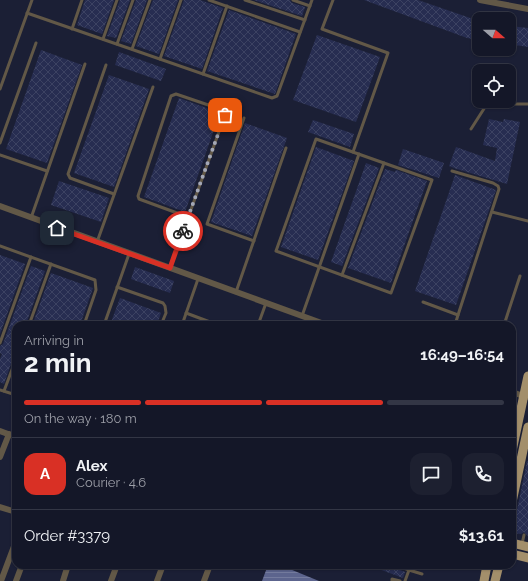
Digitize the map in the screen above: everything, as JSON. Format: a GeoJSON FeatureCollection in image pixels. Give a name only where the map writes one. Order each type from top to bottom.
{"type":"FeatureCollection","features":[{"type":"Feature","properties":{"kind":"main road"},"geometry":{"type":"LineString","coordinates":[[516,428],[526,397],[528,376]]}},
{"type":"Feature","properties":{"kind":"main road"},"geometry":{"type":"LineString","coordinates":[[516,483],[528,427]]}},
{"type":"Feature","properties":{"kind":"main road"},"geometry":{"type":"LineString","coordinates":[[516,555],[528,558]]}},
{"type":"Feature","properties":{"kind":"main road"},"geometry":{"type":"LineString","coordinates":[[484,581],[486,569]]}},
{"type":"Feature","properties":{"kind":"main road"},"geometry":{"type":"LineString","coordinates":[[495,581],[497,569]]}},
{"type":"Feature","properties":{"kind":"street"},"geometry":{"type":"LineString","coordinates":[[480,0],[528,9]]}},
{"type":"Feature","properties":{"kind":"street"},"geometry":{"type":"LineString","coordinates":[[0,206],[316,321]]}},
{"type":"Feature","properties":{"kind":"street"},"geometry":{"type":"LineString","coordinates":[[516,393],[526,397]]}},
{"type":"Feature","properties":{"kind":"street"},"geometry":{"type":"LineString","coordinates":[[0,431],[12,435]]}},
{"type":"Feature","properties":{"kind":"street"},"geometry":{"type":"LineString","coordinates":[[0,458],[9,434]]}},
{"type":"Feature","properties":{"kind":"street"},"geometry":{"type":"LineString","coordinates":[[0,507],[12,511]]}},
{"type":"Feature","properties":{"kind":"street"},"geometry":{"type":"LineString","coordinates":[[1,581],[12,552]]}},
{"type":"Feature","properties":{"kind":"street"},"geometry":{"type":"LineString","coordinates":[[16,581],[20,569]]}},
{"type":"Feature","properties":{"kind":"street"},"geometry":{"type":"LineString","coordinates":[[63,581],[67,569]]}},
{"type":"Feature","properties":{"kind":"street"},"geometry":{"type":"LineString","coordinates":[[111,581],[116,569]]}},
{"type":"Feature","properties":{"kind":"street"},"geometry":{"type":"LineString","coordinates":[[157,581],[162,569]]}},
{"type":"Feature","properties":{"kind":"street"},"geometry":{"type":"LineString","coordinates":[[204,581],[208,569]]}},
{"type":"Feature","properties":{"kind":"lane"},"geometry":{"type":"LineString","coordinates":[[0,89],[32,0]]}},
{"type":"Feature","properties":{"kind":"lane"},"geometry":{"type":"LineString","coordinates":[[72,29],[82,0]]}},
{"type":"Feature","properties":{"kind":"lane"},"geometry":{"type":"LineString","coordinates":[[103,39],[117,0]]}},
{"type":"Feature","properties":{"kind":"lane"},"geometry":{"type":"LineString","coordinates":[[117,44],[133,0]]}},
{"type":"Feature","properties":{"kind":"lane"},"geometry":{"type":"LineString","coordinates":[[132,49],[150,0]]}},
{"type":"Feature","properties":{"kind":"lane"},"geometry":{"type":"LineString","coordinates":[[160,59],[181,0]]}},
{"type":"Feature","properties":{"kind":"lane"},"geometry":{"type":"LineString","coordinates":[[209,0],[300,32]]}},
{"type":"Feature","properties":{"kind":"lane"},"geometry":{"type":"LineString","coordinates":[[245,0],[304,20]]}},
{"type":"Feature","properties":{"kind":"lane"},"geometry":{"type":"LineString","coordinates":[[293,0],[310,6]]}},
{"type":"Feature","properties":{"kind":"lane"},"geometry":{"type":"LineString","coordinates":[[27,13],[272,98],[277,96],[312,0]]}},
{"type":"Feature","properties":{"kind":"lane"},"geometry":{"type":"LineString","coordinates":[[333,0],[322,29],[388,53],[353,152]]}},
{"type":"Feature","properties":{"kind":"lane"},"geometry":{"type":"LineString","coordinates":[[202,74],[227,6]]}},
{"type":"Feature","properties":{"kind":"lane"},"geometry":{"type":"LineString","coordinates":[[0,143],[36,43]]}},
{"type":"Feature","properties":{"kind":"lane"},"geometry":{"type":"LineString","coordinates":[[31,218],[85,64]]}},
{"type":"Feature","properties":{"kind":"lane"},"geometry":{"type":"LineString","coordinates":[[106,65],[68,174],[70,178],[114,194]]}},
{"type":"Feature","properties":{"kind":"lane"},"geometry":{"type":"LineString","coordinates":[[97,242],[153,87]]}},
{"type":"Feature","properties":{"kind":"lane"},"geometry":{"type":"LineString","coordinates":[[170,268],[225,115],[223,110],[176,94],[171,96],[138,196],[139,199],[188,217]]}},
{"type":"Feature","properties":{"kind":"lane"},"geometry":{"type":"LineString","coordinates":[[471,129],[487,104],[528,104]]}},
{"type":"Feature","properties":{"kind":"lane"},"geometry":{"type":"LineString","coordinates":[[244,118],[207,224],[254,241]]}},
{"type":"Feature","properties":{"kind":"lane"},"geometry":{"type":"LineString","coordinates":[[316,139],[353,152],[432,180],[391,293],[276,251],[316,139]]}},
{"type":"Feature","properties":{"kind":"lane"},"geometry":{"type":"LineString","coordinates":[[236,292],[286,148]]}},
{"type":"Feature","properties":{"kind":"lane"},"geometry":{"type":"LineString","coordinates":[[302,316],[359,154]]}},
{"type":"Feature","properties":{"kind":"lane"},"geometry":{"type":"LineString","coordinates":[[0,155],[47,171]]}},
{"type":"Feature","properties":{"kind":"lane"},"geometry":{"type":"LineString","coordinates":[[342,275],[384,163]]}},
{"type":"Feature","properties":{"kind":"lane"},"geometry":{"type":"LineString","coordinates":[[452,171],[498,186],[499,189],[457,321]]}},
{"type":"Feature","properties":{"kind":"lane"},"geometry":{"type":"LineString","coordinates":[[492,212],[528,221]]}},
{"type":"Feature","properties":{"kind":"lane"},"geometry":{"type":"LineString","coordinates":[[0,246],[95,280],[96,290],[85,321]]}},
{"type":"Feature","properties":{"kind":"lane"},"geometry":{"type":"LineString","coordinates":[[105,321],[129,254]]}},
{"type":"Feature","properties":{"kind":"lane"},"geometry":{"type":"LineString","coordinates":[[0,343],[31,257]]}},
{"type":"Feature","properties":{"kind":"lane"},"geometry":{"type":"LineString","coordinates":[[30,321],[51,264]]}},
{"type":"Feature","properties":{"kind":"lane"},"geometry":{"type":"LineString","coordinates":[[505,321],[520,276]]}},
{"type":"Feature","properties":{"kind":"lane"},"geometry":{"type":"LineString","coordinates":[[183,321],[198,279]]}},
{"type":"Feature","properties":{"kind":"lane"},"geometry":{"type":"LineString","coordinates":[[117,287],[162,303],[165,306],[166,313],[163,321]]}},
{"type":"Feature","properties":{"kind":"lane"},"geometry":{"type":"LineString","coordinates":[[423,302],[458,315]]}},
{"type":"Feature","properties":{"kind":"lane"},"geometry":{"type":"LineString","coordinates":[[259,321],[266,303]]}},
{"type":"Feature","properties":{"kind":"lane"},"geometry":{"type":"LineString","coordinates":[[186,313],[207,321]]}},
{"type":"Feature","properties":{"kind":"lane"},"geometry":{"type":"LineString","coordinates":[[12,368],[2,391],[12,394]]}},
{"type":"Feature","properties":{"kind":"lane"},"geometry":{"type":"LineString","coordinates":[[524,535],[525,546]]}},
{"type":"Feature","properties":{"kind":"lane"},"geometry":{"type":"LineString","coordinates":[[405,581],[409,570],[422,574]]}},
{"type":"Feature","properties":{"kind":"lane"},"geometry":{"type":"LineString","coordinates":[[392,581],[400,581]]}},
{"type":"Feature","properties":{"kind":"water"},"geometry":{"type":"Polygon","coordinates":[[[266,569],[290,569],[319,581],[262,581],[266,569]]]}},
{"type":"Feature","properties":{"kind":"building"},"geometry":{"type":"Polygon","coordinates":[[[85,0],[114,0],[102,34],[77,25],[85,0]]]}},
{"type":"Feature","properties":{"kind":"building"},"geometry":{"type":"Polygon","coordinates":[[[120,0],[130,0],[116,38],[107,36],[120,0]]]}},
{"type":"Feature","properties":{"kind":"building"},"geometry":{"type":"Polygon","coordinates":[[[136,0],[147,0],[131,44],[121,41],[136,0]]]}},
{"type":"Feature","properties":{"kind":"building"},"geometry":{"type":"Polygon","coordinates":[[[153,0],[178,0],[159,54],[136,46],[153,0]]]}},
{"type":"Feature","properties":{"kind":"building"},"geometry":{"type":"Polygon","coordinates":[[[184,0],[200,0],[223,8],[202,69],[164,56],[184,0]]]}},
{"type":"Feature","properties":{"kind":"building"},"geometry":{"type":"Polygon","coordinates":[[[254,0],[290,0],[292,3],[305,7],[302,16],[254,0]]]}},
{"type":"Feature","properties":{"kind":"building"},"geometry":{"type":"Polygon","coordinates":[[[364,0],[418,0],[472,19],[472,39],[364,0]]]}},
{"type":"Feature","properties":{"kind":"building"},"geometry":{"type":"Polygon","coordinates":[[[229,10],[296,34],[275,94],[207,71],[229,10]]]}},
{"type":"Feature","properties":{"kind":"building"},"geometry":{"type":"Polygon","coordinates":[[[516,27],[528,28],[528,47],[516,45],[516,27]]]}},
{"type":"Feature","properties":{"kind":"building"},"geometry":{"type":"Polygon","coordinates":[[[317,35],[380,57],[356,122],[293,100],[317,35]]]}},
{"type":"Feature","properties":{"kind":"building"},"geometry":{"type":"Polygon","coordinates":[[[41,50],[82,65],[47,163],[6,149],[41,50]]]}},
{"type":"Feature","properties":{"kind":"building"},"geometry":{"type":"Polygon","coordinates":[[[119,52],[166,69],[161,81],[115,65],[119,52]]]}},
{"type":"Feature","properties":{"kind":"building"},"geometry":{"type":"Polygon","coordinates":[[[109,75],[149,89],[114,187],[74,173],[109,75]]]}},
{"type":"Feature","properties":{"kind":"building"},"geometry":{"type":"Polygon","coordinates":[[[179,98],[220,113],[185,212],[144,197],[179,98]]]}},
{"type":"Feature","properties":{"kind":"building"},"geometry":{"type":"Polygon","coordinates":[[[489,119],[503,122],[504,119],[520,122],[507,184],[449,166],[456,147],[495,161],[497,148],[483,145],[489,119]]]}},
{"type":"Feature","properties":{"kind":"building"},"geometry":{"type":"Polygon","coordinates":[[[313,120],[354,134],[350,147],[308,132],[313,120]]]}},
{"type":"Feature","properties":{"kind":"building"},"geometry":{"type":"Polygon","coordinates":[[[245,123],[287,138],[252,236],[211,222],[245,123]]]}},
{"type":"Feature","properties":{"kind":"building"},"geometry":{"type":"Polygon","coordinates":[[[316,147],[354,161],[318,260],[281,247],[316,147]]]}},
{"type":"Feature","properties":{"kind":"building"},"geometry":{"type":"Polygon","coordinates":[[[403,149],[444,163],[439,178],[398,165],[403,149]]]}},
{"type":"Feature","properties":{"kind":"building"},"geometry":{"type":"Polygon","coordinates":[[[366,163],[379,168],[342,266],[331,262],[366,163]]]}},
{"type":"Feature","properties":{"kind":"building"},"geometry":{"type":"Polygon","coordinates":[[[385,169],[395,172],[396,170],[427,181],[391,283],[348,268],[385,169]]]}},
{"type":"Feature","properties":{"kind":"building"},"geometry":{"type":"Polygon","coordinates":[[[455,175],[496,190],[456,305],[415,291],[455,175]]]}},
{"type":"Feature","properties":{"kind":"building"},"geometry":{"type":"Polygon","coordinates":[[[59,181],[109,198],[101,222],[51,205],[59,181]]]}},
{"type":"Feature","properties":{"kind":"building"},"geometry":{"type":"Polygon","coordinates":[[[0,255],[25,264],[0,334],[0,255]]]}},
{"type":"Feature","properties":{"kind":"building"},"geometry":{"type":"Polygon","coordinates":[[[31,266],[45,271],[27,321],[12,321],[12,361],[4,384],[0,382],[0,359],[2,354],[0,353],[0,346],[3,344],[31,266]]]}},
{"type":"Feature","properties":{"kind":"building"},"geometry":{"type":"Polygon","coordinates":[[[135,267],[174,281],[170,293],[131,279],[135,267]]]}},
{"type":"Feature","properties":{"kind":"building"},"geometry":{"type":"Polygon","coordinates":[[[51,273],[93,288],[81,321],[34,321],[51,273]]]}},
{"type":"Feature","properties":{"kind":"building"},"geometry":{"type":"Polygon","coordinates":[[[120,298],[161,313],[158,321],[111,321],[120,298]]]}},
{"type":"Feature","properties":{"kind":"building"},"geometry":{"type":"Polygon","coordinates":[[[528,461],[528,536],[524,532],[521,534],[516,533],[516,515],[528,461]]]}},
{"type":"Feature","properties":{"kind":"building"},"geometry":{"type":"Polygon","coordinates":[[[379,569],[398,569],[405,572],[403,578],[379,569]]]}},
{"type":"Feature","properties":{"kind":"way so far"},"geometry":{"type":"LineString","coordinates":[[183,231],[225,115]]}},
{"type":"Feature","properties":{"kind":"route"},"geometry":{"type":"LineString","coordinates":[[57,228],[170,268],[183,231]]}}]}
